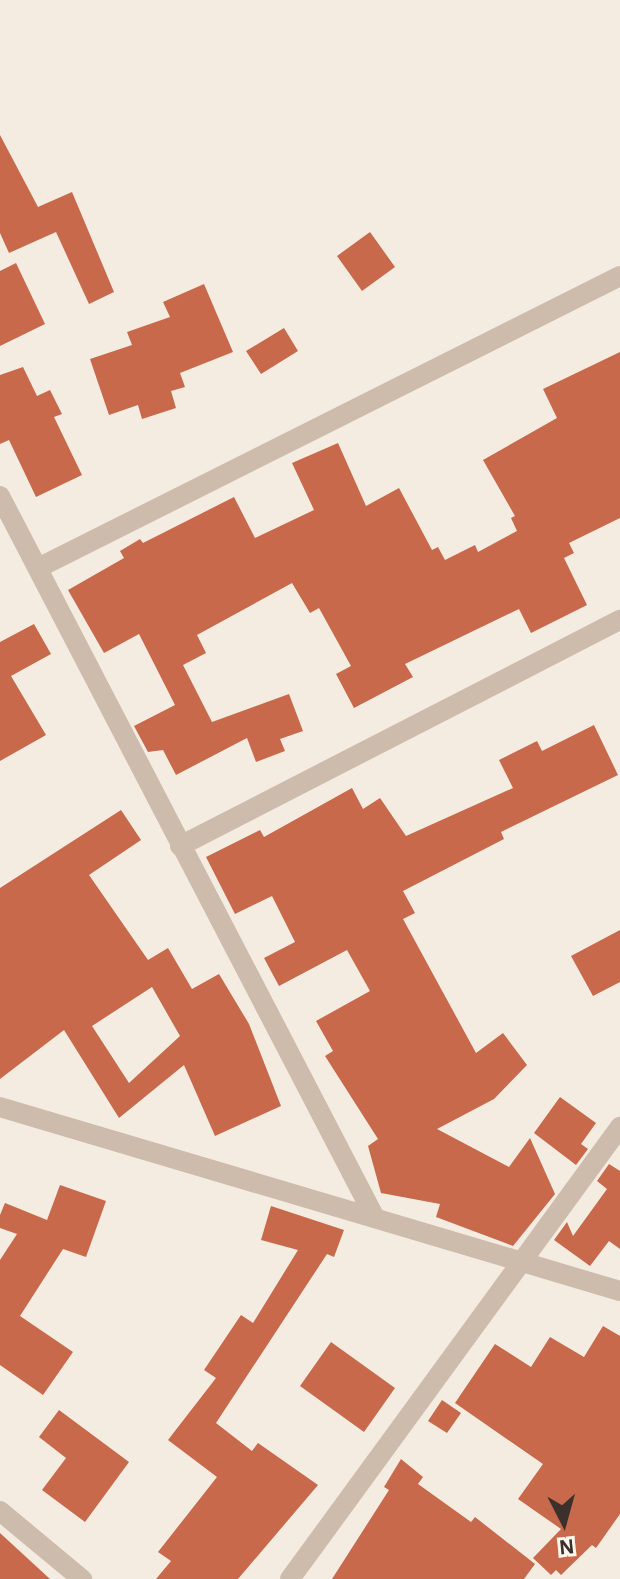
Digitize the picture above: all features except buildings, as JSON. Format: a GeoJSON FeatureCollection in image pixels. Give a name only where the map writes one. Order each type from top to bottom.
{"type":"FeatureCollection","features":[{"type":"Feature","properties":{"kind":"street"},"geometry":{"type":"LineString","coordinates":[[40,567],[620,276]]}},
{"type":"Feature","properties":{"kind":"street"},"geometry":{"type":"LineString","coordinates":[[0,496],[40,567],[180,846],[374,1216]]}},
{"type":"Feature","properties":{"kind":"street"},"geometry":{"type":"LineString","coordinates":[[180,846],[620,620]]}},
{"type":"Feature","properties":{"kind":"street"},"geometry":{"type":"LineString","coordinates":[[0,1107],[620,1291]]}},
{"type":"Feature","properties":{"kind":"street"},"geometry":{"type":"LineString","coordinates":[[290,1579],[519,1261],[620,1127]]}},
{"type":"Feature","properties":{"kind":"street"},"geometry":{"type":"LineString","coordinates":[[0,1511],[82,1579]]}}]}
